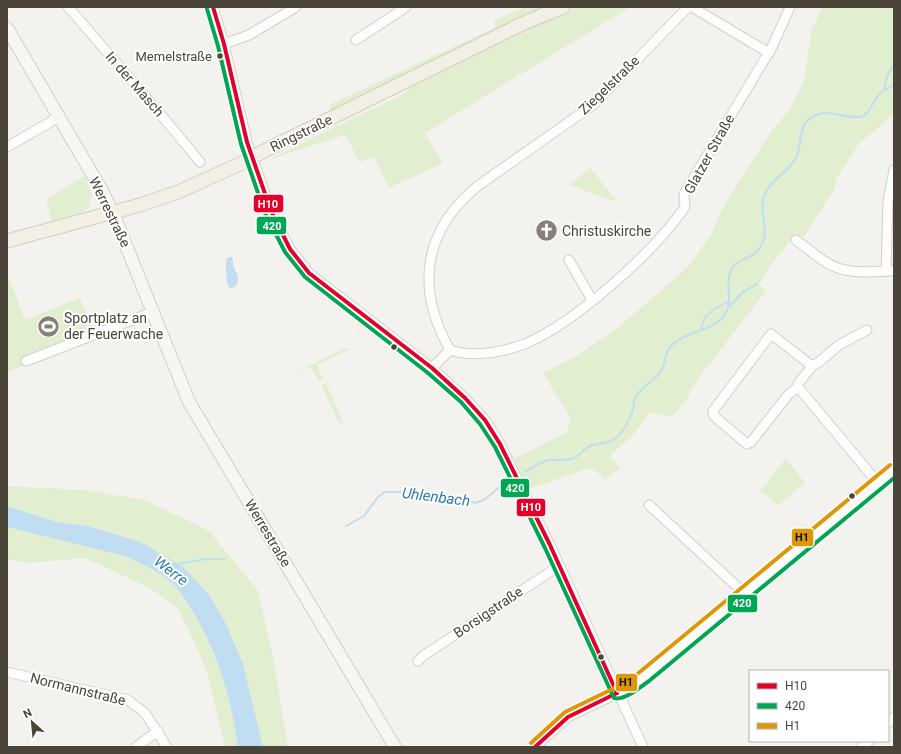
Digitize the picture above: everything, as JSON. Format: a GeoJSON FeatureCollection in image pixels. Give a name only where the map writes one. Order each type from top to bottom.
{"type":"FeatureCollection","features":[{"type":"Feature","properties":{"kind":"main road","name":"Ringstraße"},"geometry":{"type":"LineString","coordinates":[[7,241],[113,213],[178,192],[242,163],[496,37],[563,7]]}},
{"type":"Feature","properties":{"kind":"main road","name":"Werrestraße"},"geometry":{"type":"LineString","coordinates":[[7,28],[113,213],[190,402],[395,747]]}},
{"type":"Feature","properties":{"kind":"street","name":"In der Masch"},"geometry":{"type":"LineString","coordinates":[[68,7],[132,83],[155,106],[200,162]]}},
{"type":"Feature","properties":{"kind":"street"},"geometry":{"type":"LineString","coordinates":[[213,7],[224,44],[247,142],[271,211],[295,257],[309,273],[432,368],[464,398],[490,428],[509,462],[559,566],[643,747]]}},
{"type":"Feature","properties":{"kind":"street"},"geometry":{"type":"LineString","coordinates":[[224,44],[249,35],[296,7]]}},
{"type":"Feature","properties":{"kind":"street"},"geometry":{"type":"LineString","coordinates":[[356,40],[406,7]]}},
{"type":"Feature","properties":{"kind":"street","name":"Ziegelstraße"},"geometry":{"type":"LineString","coordinates":[[450,350],[433,311],[429,287],[432,251],[436,239],[448,216],[465,196],[479,185],[592,105],[688,7]]}},
{"type":"Feature","properties":{"kind":"street"},"geometry":{"type":"LineString","coordinates":[[692,7],[769,53]]}},
{"type":"Feature","properties":{"kind":"street","name":"Glatzer Straße"},"geometry":{"type":"LineString","coordinates":[[450,350],[460,354],[473,354],[512,348],[526,344],[559,325],[592,300],[645,254],[685,207],[684,194],[769,53],[790,7]]}},
{"type":"Feature","properties":{"kind":"street"},"geometry":{"type":"LineString","coordinates":[[7,147],[59,117]]}},
{"type":"Feature","properties":{"kind":"street"},"geometry":{"type":"LineString","coordinates":[[796,240],[830,264],[842,269],[890,271],[888,201],[894,170]]}},
{"type":"Feature","properties":{"kind":"street"},"geometry":{"type":"LineString","coordinates":[[569,260],[592,300]]}},
{"type":"Feature","properties":{"kind":"street"},"geometry":{"type":"LineString","coordinates":[[26,361],[153,312]]}},
{"type":"Feature","properties":{"kind":"street"},"geometry":{"type":"LineString","coordinates":[[812,366],[771,334],[713,411],[714,416],[747,444],[751,442],[788,395],[798,387],[798,384],[812,366],[840,345],[866,330]]}},
{"type":"Feature","properties":{"kind":"street"},"geometry":{"type":"LineString","coordinates":[[432,368],[450,350]]}},
{"type":"Feature","properties":{"kind":"street"},"geometry":{"type":"LineString","coordinates":[[798,387],[878,483]]}},
{"type":"Feature","properties":{"kind":"street"},"geometry":{"type":"LineString","coordinates":[[535,747],[568,717],[630,687],[645,676],[894,470]]}},
{"type":"Feature","properties":{"kind":"street"},"geometry":{"type":"LineString","coordinates":[[649,504],[744,593]]}},
{"type":"Feature","properties":{"kind":"street","name":"Borsigstraße"},"geometry":{"type":"LineString","coordinates":[[418,661],[423,656],[559,566]]}},
{"type":"Feature","properties":{"kind":"street","name":"Normannstraße"},"geometry":{"type":"LineString","coordinates":[[7,672],[120,697],[135,704],[146,713],[158,731]]}},
{"type":"Feature","properties":{"kind":"street"},"geometry":{"type":"LineString","coordinates":[[136,747],[158,731],[167,747]]}},
{"type":"Feature","properties":{"kind":"green space"},"geometry":{"type":"Polygon","coordinates":[[[524,7],[549,7],[329,113],[331,104],[496,27],[494,21],[524,7]]]}},
{"type":"Feature","properties":{"kind":"green space"},"geometry":{"type":"Polygon","coordinates":[[[575,7],[630,7],[425,133],[443,163],[389,188],[374,157],[360,162],[345,135],[265,161],[405,93],[414,84],[512,35],[575,7]]]}},
{"type":"Feature","properties":{"kind":"green space"},"geometry":{"type":"Polygon","coordinates":[[[823,7],[894,7],[894,114],[858,145],[837,177],[835,188],[805,235],[790,241],[767,270],[759,285],[766,291],[701,375],[684,403],[671,417],[650,412],[635,433],[610,456],[620,468],[605,480],[595,470],[586,469],[529,489],[514,459],[567,432],[570,417],[543,373],[575,357],[621,325],[689,266],[712,233],[718,217],[731,194],[772,130],[790,109],[804,81],[812,29],[823,7]]]}},
{"type":"Feature","properties":{"kind":"green space"},"geometry":{"type":"Polygon","coordinates":[[[590,168],[616,199],[613,201],[570,185],[590,168]]]}},
{"type":"Feature","properties":{"kind":"green space"},"geometry":{"type":"Polygon","coordinates":[[[85,176],[92,195],[89,208],[81,213],[52,221],[46,199],[85,176]]]}},
{"type":"Feature","properties":{"kind":"green space","name":"Sportplatz an der Feuerwache"},"geometry":{"type":"Polygon","coordinates":[[[7,273],[25,320],[80,298],[93,331],[43,358],[7,372],[7,273]]]}},
{"type":"Feature","properties":{"kind":"green space"},"geometry":{"type":"Polygon","coordinates":[[[348,347],[349,349],[317,365],[323,379],[319,381],[311,367],[277,382],[348,347]]]}},
{"type":"Feature","properties":{"kind":"green space"},"geometry":{"type":"Polygon","coordinates":[[[326,383],[343,422],[342,423],[339,423],[322,387],[322,385],[326,383]]]}},
{"type":"Feature","properties":{"kind":"green space"},"geometry":{"type":"Polygon","coordinates":[[[786,458],[805,483],[778,505],[760,491],[786,458]]]}},
{"type":"Feature","properties":{"kind":"green space"},"geometry":{"type":"Polygon","coordinates":[[[7,486],[84,490],[145,500],[209,531],[258,591],[274,661],[288,747],[263,747],[243,664],[139,541],[87,526],[57,522],[7,506],[7,486]]]}},
{"type":"Feature","properties":{"kind":"green space"},"geometry":{"type":"Polygon","coordinates":[[[7,527],[125,556],[143,564],[172,583],[192,610],[216,659],[232,711],[238,747],[225,747],[207,673],[199,652],[178,609],[150,588],[85,558],[28,563],[7,559],[7,527]]]}},
{"type":"Feature","properties":{"kind":"water"},"geometry":{"type":"Polygon","coordinates":[[[227,258],[233,258],[233,267],[238,279],[235,287],[229,288],[226,264],[227,258]]]}},
{"type":"Feature","properties":{"kind":"water","name":"Werre"},"geometry":{"type":"Polygon","coordinates":[[[7,506],[57,522],[87,526],[139,541],[183,567],[209,595],[225,622],[243,664],[263,747],[238,747],[232,711],[216,659],[192,610],[172,583],[143,564],[125,556],[7,527],[7,506]]]}},
{"type":"Feature","properties":{"kind":"waterway","name":"Uhlenbach"},"geometry":{"type":"LineString","coordinates":[[525,472],[543,462],[574,458],[590,446],[612,441],[620,434],[631,416],[635,398],[641,390],[660,373],[668,350],[673,344],[686,336],[713,325],[725,315],[729,302],[728,284],[731,270],[737,263],[755,253],[762,244],[765,233],[762,209],[766,191],[796,158],[803,127],[809,119],[821,113],[853,117],[859,117],[866,114],[877,97],[884,90],[887,76],[894,64]]}},
{"type":"Feature","properties":{"kind":"waterway"},"geometry":{"type":"LineString","coordinates":[[885,90],[894,85]]}},
{"type":"Feature","properties":{"kind":"waterway"},"geometry":{"type":"LineString","coordinates":[[730,306],[743,292],[757,284]]}},
{"type":"Feature","properties":{"kind":"waterway"},"geometry":{"type":"LineString","coordinates":[[701,329],[704,319],[713,310],[729,301]]}},
{"type":"Feature","properties":{"kind":"waterway","name":"Uhlenbach"},"geometry":{"type":"LineString","coordinates":[[346,526],[364,516],[378,497],[385,492],[419,492],[459,497],[475,503],[484,500],[508,480]]}},
{"type":"Feature","properties":{"kind":"waterway","name":"Uhlenbach"},"geometry":{"type":"LineString","coordinates":[[177,564],[206,559],[224,559]]}},
{"type":"Feature","properties":{"kind":"transit line","name":"H10"},"geometry":{"type":"LineString","coordinates":[[213,7],[224,44],[247,142],[271,211],[290,249],[309,273],[432,368],[465,398],[485,420],[500,444],[550,545],[617,693]]}},
{"type":"Feature","properties":{"kind":"transit line","name":"420"},"geometry":{"type":"LineString","coordinates":[[207,9],[218,46],[241,144],[265,213],[285,252],[305,277],[428,373],[461,402],[480,424],[495,447],[545,548],[614,698],[628,696],[649,681],[894,478]]}},
{"type":"Feature","properties":{"kind":"transit line","name":"H1"},"geometry":{"type":"LineString","coordinates":[[531,743],[565,712],[627,682],[890,465]]}},
{"type":"Feature","properties":{"kind":"transit line","name":"H10"},"geometry":{"type":"LineString","coordinates":[[535,747],[568,717],[617,693]]}},
{"type":"Feature","properties":{"kind":"place","name":"Memelstraße"},"geometry":{"type":"Point","coordinates":[220,56]}},
{"type":"Feature","properties":{"kind":"place","name":"Christuskirche"},"geometry":{"type":"Point","coordinates":[546,231]}},
{"type":"Feature","properties":{"kind":"place","name":"Sportplatz an der Feuerwache"},"geometry":{"type":"Point","coordinates":[49,326]}}]}
